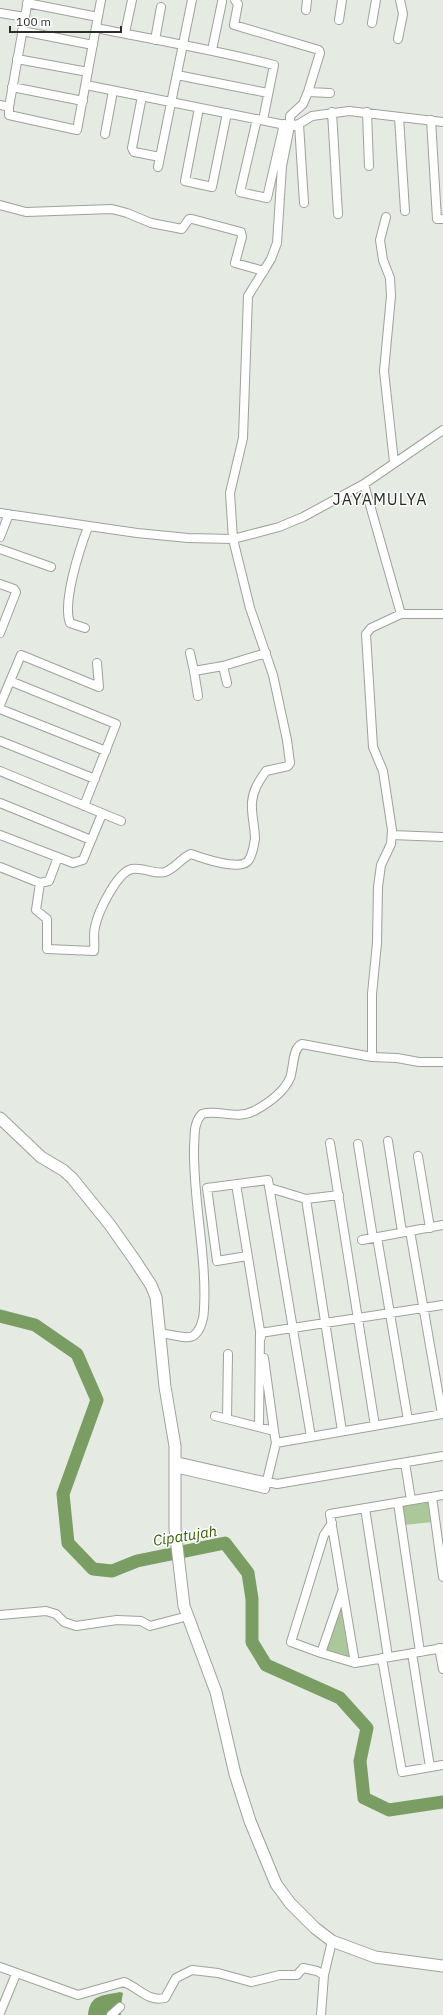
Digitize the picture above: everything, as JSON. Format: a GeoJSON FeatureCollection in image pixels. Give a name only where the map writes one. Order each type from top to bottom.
{"type":"FeatureCollection","features":[{"type":"Feature","properties":{"kind":"street"},"geometry":{"type":"LineString","coordinates":[[98,17],[27,2],[12,87],[9,115],[77,130],[102,0]]}},
{"type":"Feature","properties":{"kind":"street"},"geometry":{"type":"LineString","coordinates":[[125,34],[132,0]]}},
{"type":"Feature","properties":{"kind":"street"},"geometry":{"type":"LineString","coordinates":[[158,167],[192,0]]}},
{"type":"Feature","properties":{"kind":"street"},"geometry":{"type":"LineString","coordinates":[[96,28],[183,46],[212,50],[274,65],[268,93],[240,192],[267,198],[290,116],[303,104],[320,54],[319,50],[234,26],[238,4],[235,0]]}},
{"type":"Feature","properties":{"kind":"street"},"geometry":{"type":"LineString","coordinates":[[306,10],[307,0]]}},
{"type":"Feature","properties":{"kind":"street"},"geometry":{"type":"LineString","coordinates":[[339,20],[342,0]]}},
{"type":"Feature","properties":{"kind":"street"},"geometry":{"type":"LineString","coordinates":[[372,22],[376,0]]}},
{"type":"Feature","properties":{"kind":"street"},"geometry":{"type":"LineString","coordinates":[[398,39],[403,14],[400,0]]}},
{"type":"Feature","properties":{"kind":"street"},"geometry":{"type":"LineString","coordinates":[[212,50],[222,2]]}},
{"type":"Feature","properties":{"kind":"street"},"geometry":{"type":"LineString","coordinates":[[154,40],[161,7]]}},
{"type":"Feature","properties":{"kind":"street"},"geometry":{"type":"LineString","coordinates":[[0,13],[25,17]]}},
{"type":"Feature","properties":{"kind":"street"},"geometry":{"type":"LineString","coordinates":[[22,31],[93,45]]}},
{"type":"Feature","properties":{"kind":"street"},"geometry":{"type":"LineString","coordinates":[[17,59],[88,72]]}},
{"type":"Feature","properties":{"kind":"street"},"geometry":{"type":"LineString","coordinates":[[177,75],[268,93]]}},
{"type":"Feature","properties":{"kind":"street"},"geometry":{"type":"LineString","coordinates":[[86,85],[287,125],[299,124],[312,116],[332,112],[367,112],[443,122]]}},
{"type":"Feature","properties":{"kind":"street"},"geometry":{"type":"LineString","coordinates":[[12,87],[82,101]]}},
{"type":"Feature","properties":{"kind":"street"},"geometry":{"type":"LineString","coordinates":[[105,134],[113,91]]}},
{"type":"Feature","properties":{"kind":"street"},"geometry":{"type":"LineString","coordinates":[[308,92],[330,93]]}},
{"type":"Feature","properties":{"kind":"street"},"geometry":{"type":"LineString","coordinates":[[142,96],[132,148],[134,152],[160,157]]}},
{"type":"Feature","properties":{"kind":"street"},"geometry":{"type":"LineString","coordinates":[[0,105],[9,107]]}},
{"type":"Feature","properties":{"kind":"street"},"geometry":{"type":"LineString","coordinates":[[199,108],[185,181],[212,187],[227,113]]}},
{"type":"Feature","properties":{"kind":"street"},"geometry":{"type":"LineString","coordinates":[[332,112],[338,214]]}},
{"type":"Feature","properties":{"kind":"street"},"geometry":{"type":"LineString","coordinates":[[367,112],[369,166]]}},
{"type":"Feature","properties":{"kind":"street"},"geometry":{"type":"LineString","coordinates":[[399,116],[404,211]]}},
{"type":"Feature","properties":{"kind":"street"},"geometry":{"type":"LineString","coordinates":[[431,120],[437,219],[443,219]]}},
{"type":"Feature","properties":{"kind":"street"},"geometry":{"type":"LineString","coordinates":[[299,124],[304,203]]}},
{"type":"Feature","properties":{"kind":"street"},"geometry":{"type":"LineString","coordinates":[[40,883],[36,910],[47,919],[47,949],[94,952],[95,927],[99,914],[108,895],[122,874],[130,869],[138,868],[163,873],[173,868],[190,854],[209,860],[238,865],[247,862],[251,857],[255,839],[252,803],[257,783],[266,771],[288,766],[290,762],[287,740],[273,675],[250,608],[233,539],[230,493],[243,438],[247,304],[251,289],[264,271],[275,251],[277,243],[282,166],[287,125]]}},
{"type":"Feature","properties":{"kind":"street"},"geometry":{"type":"LineString","coordinates":[[0,205],[26,212],[112,209],[127,212],[151,223],[182,229],[188,219],[192,219],[241,232],[242,236],[235,263],[264,271]]}},
{"type":"Feature","properties":{"kind":"street"},"geometry":{"type":"LineString","coordinates":[[386,217],[380,240],[382,260],[390,278],[391,296],[384,371],[394,462]]}},
{"type":"Feature","properties":{"kind":"street"},"geometry":{"type":"LineString","coordinates":[[0,513],[88,527],[188,538],[233,539],[279,527],[303,517],[364,484],[394,462],[443,430]]}},
{"type":"Feature","properties":{"kind":"street"},"geometry":{"type":"LineString","coordinates":[[364,484],[401,614]]}},
{"type":"Feature","properties":{"kind":"street"},"geometry":{"type":"LineString","coordinates":[[0,537],[9,514]]}},
{"type":"Feature","properties":{"kind":"street"},"geometry":{"type":"LineString","coordinates":[[85,628],[70,623],[68,612],[72,581],[88,527]]}},
{"type":"Feature","properties":{"kind":"street"},"geometry":{"type":"LineString","coordinates":[[0,549],[51,567]]}},
{"type":"Feature","properties":{"kind":"street"},"geometry":{"type":"LineString","coordinates":[[0,584],[14,589],[16,592],[0,633]]}},
{"type":"Feature","properties":{"kind":"street"},"geometry":{"type":"LineString","coordinates":[[372,1057],[372,994],[377,943],[378,886],[381,865],[391,844],[392,835],[383,771],[373,747],[366,634],[371,628],[401,614],[443,614]]}},
{"type":"Feature","properties":{"kind":"street"},"geometry":{"type":"LineString","coordinates":[[190,653],[198,696]]}},
{"type":"Feature","properties":{"kind":"street"},"geometry":{"type":"LineString","coordinates":[[194,671],[223,666],[266,653]]}},
{"type":"Feature","properties":{"kind":"street"},"geometry":{"type":"LineString","coordinates":[[0,705],[21,655],[100,687],[97,663]]}},
{"type":"Feature","properties":{"kind":"street"},"geometry":{"type":"LineString","coordinates":[[223,666],[227,683]]}},
{"type":"Feature","properties":{"kind":"street"},"geometry":{"type":"LineString","coordinates":[[10,681],[116,724],[84,806]]}},
{"type":"Feature","properties":{"kind":"street"},"geometry":{"type":"LineString","coordinates":[[0,709],[106,752]]}},
{"type":"Feature","properties":{"kind":"street"},"geometry":{"type":"LineString","coordinates":[[0,741],[95,779]]}},
{"type":"Feature","properties":{"kind":"street"},"geometry":{"type":"LineString","coordinates":[[0,771],[121,821]]}},
{"type":"Feature","properties":{"kind":"street"},"geometry":{"type":"LineString","coordinates":[[0,803],[91,840]]}},
{"type":"Feature","properties":{"kind":"street"},"geometry":{"type":"LineString","coordinates":[[0,835],[73,863],[79,862],[82,860],[102,814]]}},
{"type":"Feature","properties":{"kind":"street"},"geometry":{"type":"LineString","coordinates":[[392,835],[443,837]]}},
{"type":"Feature","properties":{"kind":"street"},"geometry":{"type":"LineString","coordinates":[[0,867],[40,883],[49,881],[58,857]]}},
{"type":"Feature","properties":{"kind":"street"},"geometry":{"type":"LineString","coordinates":[[158,1333],[172,1334],[181,1337],[192,1337],[199,1331],[204,1309],[194,1179],[195,1126],[199,1116],[206,1113],[226,1115],[252,1112],[275,1097],[289,1080],[296,1048],[302,1044],[372,1057],[397,1058],[419,1062],[443,1062]]}},
{"type":"Feature","properties":{"kind":"street"},"geometry":{"type":"LineString","coordinates":[[0,1118],[41,1157],[63,1170],[72,1178],[110,1225],[151,1285],[156,1297],[158,1333],[167,1408],[173,1430],[175,1465],[175,1529],[184,1606],[216,1692],[236,1774],[250,1821],[276,1884],[290,1903],[315,1928],[332,1941],[376,1957],[443,1966]]}},
{"type":"Feature","properties":{"kind":"street"},"geometry":{"type":"LineString","coordinates":[[276,1443],[443,1414],[424,1308],[406,1232],[388,1140]]}},
{"type":"Feature","properties":{"kind":"street"},"geometry":{"type":"LineString","coordinates":[[330,1143],[375,1426]]}},
{"type":"Feature","properties":{"kind":"street"},"geometry":{"type":"LineString","coordinates":[[358,1144],[408,1420]]}},
{"type":"Feature","properties":{"kind":"street"},"geometry":{"type":"LineString","coordinates":[[418,1156],[430,1228]]}},
{"type":"Feature","properties":{"kind":"street"},"geometry":{"type":"LineString","coordinates":[[247,1256],[217,1261],[207,1188],[268,1180],[311,1437]]}},
{"type":"Feature","properties":{"kind":"street"},"geometry":{"type":"LineString","coordinates":[[236,1184],[276,1443],[267,1482]]}},
{"type":"Feature","properties":{"kind":"street"},"geometry":{"type":"LineString","coordinates":[[270,1188],[306,1199],[339,1194]]}},
{"type":"Feature","properties":{"kind":"street"},"geometry":{"type":"LineString","coordinates":[[306,1199],[342,1431]]}},
{"type":"Feature","properties":{"kind":"street"},"geometry":{"type":"LineString","coordinates":[[362,1240],[443,1225]]}},
{"type":"Feature","properties":{"kind":"street"},"geometry":{"type":"LineString","coordinates":[[260,1333],[443,1305]]}},
{"type":"Feature","properties":{"kind":"street"},"geometry":{"type":"LineString","coordinates":[[259,1426],[260,1333]]}},
{"type":"Feature","properties":{"kind":"street"},"geometry":{"type":"LineString","coordinates":[[227,1419],[228,1354]]}},
{"type":"Feature","properties":{"kind":"street"},"geometry":{"type":"LineString","coordinates":[[215,1416],[274,1431]]}},
{"type":"Feature","properties":{"kind":"street"},"geometry":{"type":"LineString","coordinates":[[175,1465],[277,1484],[443,1456]]}},
{"type":"Feature","properties":{"kind":"street"},"geometry":{"type":"LineString","coordinates":[[405,1463],[411,1500]]}},
{"type":"Feature","properties":{"kind":"street"},"geometry":{"type":"LineString","coordinates":[[355,1663],[330,1514],[443,1495]]}},
{"type":"Feature","properties":{"kind":"street"},"geometry":{"type":"LineString","coordinates":[[432,1497],[443,1577]]}},
{"type":"Feature","properties":{"kind":"street"},"geometry":{"type":"LineString","coordinates":[[398,1503],[420,1652]]}},
{"type":"Feature","properties":{"kind":"street"},"geometry":{"type":"LineString","coordinates":[[365,1508],[402,1772],[443,1765]]}},
{"type":"Feature","properties":{"kind":"street"},"geometry":{"type":"LineString","coordinates":[[332,1523],[324,1535],[291,1642],[355,1663],[441,1648],[443,1669]]}},
{"type":"Feature","properties":{"kind":"street"},"geometry":{"type":"LineString","coordinates":[[321,1653],[343,1589]]}},
{"type":"Feature","properties":{"kind":"street"},"geometry":{"type":"LineString","coordinates":[[0,1614],[46,1611],[56,1614],[64,1622],[76,1626],[117,1620],[141,1621],[150,1626],[188,1616]]}},
{"type":"Feature","properties":{"kind":"street"},"geometry":{"type":"LineString","coordinates":[[412,1653],[430,1767]]}},
{"type":"Feature","properties":{"kind":"street"},"geometry":{"type":"LineString","coordinates":[[322,2015],[324,1975],[332,1941]]}},
{"type":"Feature","properties":{"kind":"street"},"geometry":{"type":"LineString","coordinates":[[0,1967],[78,1995],[124,1982],[158,2000],[165,1998],[176,1978],[192,1970],[218,1973],[251,1982],[280,1975],[297,1976],[303,1968],[317,1971],[324,1975]]}},
{"type":"Feature","properties":{"kind":"street"},"geometry":{"type":"LineString","coordinates":[[0,2013],[16,1974]]}},
{"type":"Feature","properties":{"kind":"street"},"geometry":{"type":"LineString","coordinates":[[111,2015],[120,2007]]}},
{"type":"Feature","properties":{"kind":"shaded area"},"geometry":{"type":"Polygon","coordinates":[[[430,1500],[433,1522],[404,1525],[400,1504],[430,1500]]]}},
{"type":"Feature","properties":{"kind":"shaded area"},"geometry":{"type":"Polygon","coordinates":[[[343,1595],[354,1661],[323,1652],[343,1595]]]}},
{"type":"Feature","properties":{"kind":"shaded area"},"geometry":{"type":"Polygon","coordinates":[[[120,1992],[123,1993],[120,2010],[121,2015],[88,2015],[91,2003],[98,1997],[120,1992]]]}},
{"type":"Feature","properties":{"kind":"waterway","name":"Cipatujah"},"geometry":{"type":"LineString","coordinates":[[0,1316],[35,1325],[77,1354],[97,1400],[63,1494],[68,1543],[93,1569],[112,1571],[137,1561],[225,1543],[248,1573],[252,1599],[252,1642],[266,1665],[340,1698],[367,1728],[360,1761],[364,1798],[389,1810],[443,1802]]}},
{"type":"Feature","properties":{"kind":"district","name":"JAYAMULYA"},"geometry":{"type":"Point","coordinates":[380,499]}}]}
